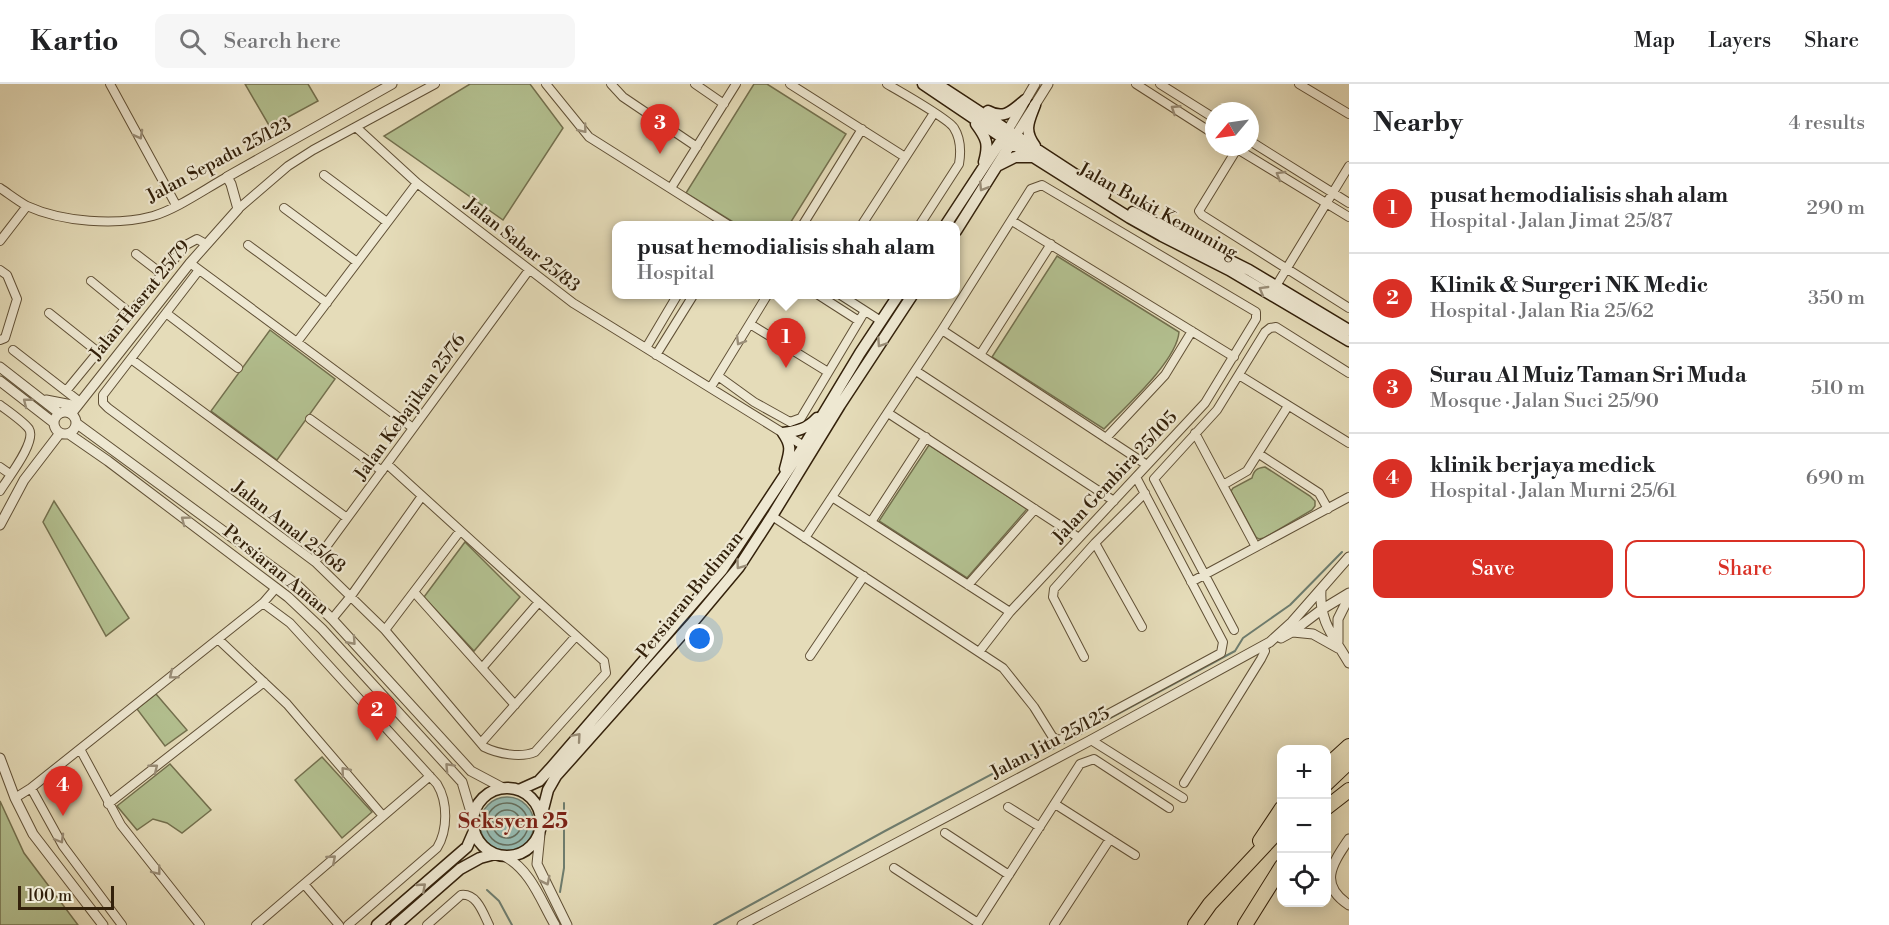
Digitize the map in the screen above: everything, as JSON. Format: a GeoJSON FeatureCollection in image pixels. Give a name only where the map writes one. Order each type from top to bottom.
{"type":"FeatureCollection","features":[{"type":"Feature","properties":{"kind":"highway"},"geometry":{"type":"LineString","coordinates":[[1331,762],[1349,746]]}},
{"type":"Feature","properties":{"kind":"highway"},"geometry":{"type":"LineString","coordinates":[[1331,779],[1349,762]]}},
{"type":"Feature","properties":{"kind":"highway"},"geometry":{"type":"LineString","coordinates":[[1331,804],[1349,790]]}},
{"type":"Feature","properties":{"kind":"highway"},"geometry":{"type":"LineString","coordinates":[[1241,871],[1277,814]]}},
{"type":"Feature","properties":{"kind":"highway"},"geometry":{"type":"LineString","coordinates":[[1185,925],[1210,904],[1277,831]]}},
{"type":"Feature","properties":{"kind":"highway"},"geometry":{"type":"LineString","coordinates":[[1245,925],[1277,873]]}},
{"type":"Feature","properties":{"kind":"highway"},"geometry":{"type":"LineString","coordinates":[[1195,925],[1210,904]]}},
{"type":"Feature","properties":{"kind":"main road","name":"Jalan Bukit Kemuning"},"geometry":{"type":"LineString","coordinates":[[923,84],[1142,217],[1227,258],[1349,330]]}},
{"type":"Feature","properties":{"kind":"main road","name":"Jalan Bukit Kemuning"},"geometry":{"type":"LineString","coordinates":[[937,84],[964,108]]}},
{"type":"Feature","properties":{"kind":"main road"},"geometry":{"type":"LineString","coordinates":[[964,108],[981,108],[1000,116],[1030,102]]}},
{"type":"Feature","properties":{"kind":"main road"},"geometry":{"type":"LineString","coordinates":[[994,169],[1015,157],[1035,153],[1027,128],[1030,102]]}},
{"type":"Feature","properties":{"kind":"main road"},"geometry":{"type":"LineString","coordinates":[[964,108],[986,139],[988,148],[981,171]]}},
{"type":"Feature","properties":{"kind":"main road"},"geometry":{"type":"LineString","coordinates":[[960,224],[994,169],[1010,137]]}},
{"type":"Feature","properties":{"kind":"main road"},"geometry":{"type":"LineString","coordinates":[[948,221],[981,171],[1010,137]]}},
{"type":"Feature","properties":{"kind":"main road","name":"Jalan Bukit Kemuning"},"geometry":{"type":"LineString","coordinates":[[1035,153],[1130,218],[1229,270],[1349,341]]}},
{"type":"Feature","properties":{"kind":"main road","name":"Persiaran Budiman"},"geometry":{"type":"LineString","coordinates":[[519,790],[539,781],[722,570],[804,446],[896,299]]}},
{"type":"Feature","properties":{"kind":"main road","name":"Persiaran Budiman"},"geometry":{"type":"LineString","coordinates":[[541,817],[548,790],[556,776],[739,567],[840,405],[910,299]]}},
{"type":"Feature","properties":{"kind":"main road"},"geometry":{"type":"LineString","coordinates":[[804,446],[811,444],[840,405]]}},
{"type":"Feature","properties":{"kind":"main road"},"geometry":{"type":"LineString","coordinates":[[781,481],[790,449],[789,442],[783,433],[800,430],[811,424],[826,409]]}},
{"type":"Feature","properties":{"kind":"main road"},"geometry":{"type":"LineString","coordinates":[[722,570],[762,520],[772,516]]}},
{"type":"Feature","properties":{"kind":"main road"},"geometry":{"type":"LineString","coordinates":[[503,788],[519,790],[534,800],[541,817],[540,834],[535,843],[517,855],[495,854],[478,841],[473,819],[476,808],[482,798],[492,791],[503,788]]}},
{"type":"Feature","properties":{"kind":"main road"},"geometry":{"type":"LineString","coordinates":[[377,925],[467,847],[474,831]]}},
{"type":"Feature","properties":{"kind":"main road"},"geometry":{"type":"LineString","coordinates":[[396,925],[460,869],[480,858],[495,854]]}},
{"type":"Feature","properties":{"kind":"street"},"geometry":{"type":"LineString","coordinates":[[110,84],[176,205]]}},
{"type":"Feature","properties":{"kind":"street","name":"Jalan Sepadu 25/123"},"geometry":{"type":"LineString","coordinates":[[0,188],[27,206],[61,216],[94,222],[115,222],[154,215],[227,177],[376,88],[392,84]]}},
{"type":"Feature","properties":{"kind":"street","name":"Jalan Hasrat 25/79"},"geometry":{"type":"LineString","coordinates":[[76,411],[190,263],[238,209],[288,166],[435,84]]}},
{"type":"Feature","properties":{"kind":"street"},"geometry":{"type":"LineString","coordinates":[[546,84],[589,137],[720,221]]}},
{"type":"Feature","properties":{"kind":"street"},"geometry":{"type":"LineString","coordinates":[[611,84],[623,98],[697,147]]}},
{"type":"Feature","properties":{"kind":"street"},"geometry":{"type":"LineString","coordinates":[[695,84],[724,104]]}},
{"type":"Feature","properties":{"kind":"street"},"geometry":{"type":"LineString","coordinates":[[671,188],[736,84]]}},
{"type":"Feature","properties":{"kind":"street"},"geometry":{"type":"LineString","coordinates":[[790,84],[905,157]]}},
{"type":"Feature","properties":{"kind":"street"},"geometry":{"type":"LineString","coordinates":[[887,84],[954,126],[959,143],[961,155],[959,164],[923,221]]}},
{"type":"Feature","properties":{"kind":"street"},"geometry":{"type":"LineString","coordinates":[[1010,137],[1030,102],[1035,84]]}},
{"type":"Feature","properties":{"kind":"street"},"geometry":{"type":"LineString","coordinates":[[1030,102],[1048,84]]}},
{"type":"Feature","properties":{"kind":"street"},"geometry":{"type":"LineString","coordinates":[[1136,84],[1205,128]]}},
{"type":"Feature","properties":{"kind":"street"},"geometry":{"type":"LineString","coordinates":[[1160,84],[1205,112]]}},
{"type":"Feature","properties":{"kind":"street"},"geometry":{"type":"LineString","coordinates":[[1299,84],[1349,114]]}},
{"type":"Feature","properties":{"kind":"street"},"geometry":{"type":"LineString","coordinates":[[864,221],[934,113]]}},
{"type":"Feature","properties":{"kind":"street","name":"Jalan Sabar 25/83"},"geometry":{"type":"LineString","coordinates":[[357,128],[417,183],[573,303],[804,446]]}},
{"type":"Feature","properties":{"kind":"street"},"geometry":{"type":"LineString","coordinates":[[808,221],[862,129]]}},
{"type":"Feature","properties":{"kind":"street"},"geometry":{"type":"LineString","coordinates":[[1259,147],[1349,203]]}},
{"type":"Feature","properties":{"kind":"street"},"geometry":{"type":"LineString","coordinates":[[1230,156],[1199,211],[1202,215],[1349,308]]}},
{"type":"Feature","properties":{"kind":"street"},"geometry":{"type":"LineString","coordinates":[[1248,156],[1349,217]]}},
{"type":"Feature","properties":{"kind":"street"},"geometry":{"type":"LineString","coordinates":[[1276,286],[1349,166]]}},
{"type":"Feature","properties":{"kind":"street"},"geometry":{"type":"LineString","coordinates":[[324,175],[387,222]]}},
{"type":"Feature","properties":{"kind":"street"},"geometry":{"type":"LineString","coordinates":[[227,177],[238,209]]}},
{"type":"Feature","properties":{"kind":"street"},"geometry":{"type":"LineString","coordinates":[[297,342],[417,183]]}},
{"type":"Feature","properties":{"kind":"street","name":"Jalan Gembira 25/105"},"geometry":{"type":"LineString","coordinates":[[979,652],[1010,612],[1205,403],[1256,320],[1256,312],[1042,185],[1031,189],[1012,220]]}},
{"type":"Feature","properties":{"kind":"street"},"geometry":{"type":"LineString","coordinates":[[0,242],[27,206]]}},
{"type":"Feature","properties":{"kind":"street"},"geometry":{"type":"LineString","coordinates":[[284,208],[357,262]]}},
{"type":"Feature","properties":{"kind":"street"},"geometry":{"type":"LineString","coordinates":[[805,538],[916,371],[1012,220],[1234,357]]}},
{"type":"Feature","properties":{"kind":"street"},"geometry":{"type":"LineString","coordinates":[[66,391],[186,245],[197,239],[206,244]]}},
{"type":"Feature","properties":{"kind":"street"},"geometry":{"type":"LineString","coordinates":[[248,244],[327,303]]}},
{"type":"Feature","properties":{"kind":"street"},"geometry":{"type":"LineString","coordinates":[[980,355],[1051,244]]}},
{"type":"Feature","properties":{"kind":"street"},"geometry":{"type":"LineString","coordinates":[[136,254],[162,274]]}},
{"type":"Feature","properties":{"kind":"street"},"geometry":{"type":"LineString","coordinates":[[190,263],[413,428]]}},
{"type":"Feature","properties":{"kind":"street"},"geometry":{"type":"LineString","coordinates":[[0,270],[7,275],[17,299],[4,338],[0,341]]}},
{"type":"Feature","properties":{"kind":"street"},"geometry":{"type":"LineString","coordinates":[[199,270],[131,359],[347,518]]}},
{"type":"Feature","properties":{"kind":"street","name":"Jalan Kebajikan 25/76"},"geometry":{"type":"LineString","coordinates":[[315,562],[529,270]]}},
{"type":"Feature","properties":{"kind":"street"},"geometry":{"type":"LineString","coordinates":[[91,280],[130,313]]}},
{"type":"Feature","properties":{"kind":"street"},"geometry":{"type":"LineString","coordinates":[[645,348],[675,299]]}},
{"type":"Feature","properties":{"kind":"street"},"geometry":{"type":"LineString","coordinates":[[656,355],[691,299]]}},
{"type":"Feature","properties":{"kind":"street"},"geometry":{"type":"LineString","coordinates":[[711,387],[765,299]]}},
{"type":"Feature","properties":{"kind":"street"},"geometry":{"type":"LineString","coordinates":[[825,299],[859,321]]}},
{"type":"Feature","properties":{"kind":"street"},"geometry":{"type":"LineString","coordinates":[[847,299],[881,321]]}},
{"type":"Feature","properties":{"kind":"street"},"geometry":{"type":"LineString","coordinates":[[718,376],[754,402],[790,422],[801,418],[865,311]]}},
{"type":"Feature","properties":{"kind":"street"},"geometry":{"type":"LineString","coordinates":[[49,313],[98,352]]}},
{"type":"Feature","properties":{"kind":"street"},"geometry":{"type":"LineString","coordinates":[[166,313],[238,368]]}},
{"type":"Feature","properties":{"kind":"street"},"geometry":{"type":"LineString","coordinates":[[750,324],[828,372]]}},
{"type":"Feature","properties":{"kind":"street"},"geometry":{"type":"LineString","coordinates":[[1234,630],[1154,479],[1217,410],[1265,332],[1270,328],[1276,327],[1349,373]]}},
{"type":"Feature","properties":{"kind":"street"},"geometry":{"type":"LineString","coordinates":[[942,330],[1147,465]]}},
{"type":"Feature","properties":{"kind":"street"},"geometry":{"type":"LineString","coordinates":[[1106,438],[1165,375],[1192,332]]}},
{"type":"Feature","properties":{"kind":"street"},"geometry":{"type":"LineString","coordinates":[[0,525],[24,480],[53,441],[64,433],[74,430],[76,411],[66,391],[13,350]]}},
{"type":"Feature","properties":{"kind":"street","name":"Jalan Amal 25/68"},"geometry":{"type":"LineString","coordinates":[[131,359],[103,395],[103,403],[315,562],[385,630],[481,743]]}},
{"type":"Feature","properties":{"kind":"street"},"geometry":{"type":"LineString","coordinates":[[0,367],[59,414]]}},
{"type":"Feature","properties":{"kind":"street"},"geometry":{"type":"LineString","coordinates":[[916,371],[1114,501]]}},
{"type":"Feature","properties":{"kind":"street"},"geometry":{"type":"LineString","coordinates":[[1239,375],[1349,443]]}},
{"type":"Feature","properties":{"kind":"street"},"geometry":{"type":"LineString","coordinates":[[0,381],[54,423]]}},
{"type":"Feature","properties":{"kind":"street"},"geometry":{"type":"LineString","coordinates":[[41,399],[76,411]]}},
{"type":"Feature","properties":{"kind":"street"},"geometry":{"type":"LineString","coordinates":[[0,405],[29,429],[32,436],[29,445],[0,491]]}},
{"type":"Feature","properties":{"kind":"street"},"geometry":{"type":"LineString","coordinates":[[1223,485],[1247,471],[1288,406]]}},
{"type":"Feature","properties":{"kind":"street"},"geometry":{"type":"LineString","coordinates":[[64,433],[55,429],[56,416],[76,411]]}},
{"type":"Feature","properties":{"kind":"street","name":"Persiaran Aman"},"geometry":{"type":"LineString","coordinates":[[76,411],[113,450],[297,585],[332,619],[471,771],[503,788]]}},
{"type":"Feature","properties":{"kind":"street"},"geometry":{"type":"LineString","coordinates":[[888,412],[1079,538]]}},
{"type":"Feature","properties":{"kind":"street"},"geometry":{"type":"LineString","coordinates":[[310,418],[422,496],[604,661],[606,673],[535,752],[527,755],[492,751],[481,743],[576,636]]}},
{"type":"Feature","properties":{"kind":"street","name":"Persiaran Aman"},"geometry":{"type":"LineString","coordinates":[[64,433],[108,461],[276,588],[322,629],[462,782],[473,819]]}},
{"type":"Feature","properties":{"kind":"street"},"geometry":{"type":"LineString","coordinates":[[1195,433],[1256,547]]}},
{"type":"Feature","properties":{"kind":"street"},"geometry":{"type":"LineString","coordinates":[[871,522],[926,438]]}},
{"type":"Feature","properties":{"kind":"street"},"geometry":{"type":"LineString","coordinates":[[53,441],[79,441]]}},
{"type":"Feature","properties":{"kind":"street"},"geometry":{"type":"LineString","coordinates":[[108,461],[104,451],[108,448],[113,450]]}},
{"type":"Feature","properties":{"kind":"street"},"geometry":{"type":"LineString","coordinates":[[1259,454],[1319,493],[1328,509]]}},
{"type":"Feature","properties":{"kind":"street"},"geometry":{"type":"LineString","coordinates":[[0,466],[10,474]]}},
{"type":"Feature","properties":{"kind":"street"},"geometry":{"type":"LineString","coordinates":[[772,516],[1003,668],[1057,740],[1221,653],[1223,642],[1136,477]]}},
{"type":"Feature","properties":{"kind":"street"},"geometry":{"type":"LineString","coordinates":[[1084,657],[1053,597],[1054,589],[1144,493]]}},
{"type":"Feature","properties":{"kind":"street"},"geometry":{"type":"LineString","coordinates":[[332,619],[422,496]]}},
{"type":"Feature","properties":{"kind":"street"},"geometry":{"type":"LineString","coordinates":[[832,497],[1010,612]]}},
{"type":"Feature","properties":{"kind":"street"},"geometry":{"type":"LineString","coordinates":[[1191,582],[1349,497]]}},
{"type":"Feature","properties":{"kind":"street"},"geometry":{"type":"LineString","coordinates":[[968,585],[1035,509]]}},
{"type":"Feature","properties":{"kind":"street"},"geometry":{"type":"LineString","coordinates":[[385,630],[460,531]]}},
{"type":"Feature","properties":{"kind":"street"},"geometry":{"type":"LineString","coordinates":[[1095,543],[1142,627]]}},
{"type":"Feature","properties":{"kind":"street","name":"Jalan Jitu 25/125"},"geometry":{"type":"LineString","coordinates":[[742,925],[1091,741],[1267,644],[1286,628],[1349,557]]}},
{"type":"Feature","properties":{"kind":"street"},"geometry":{"type":"LineString","coordinates":[[810,656],[864,576]]}},
{"type":"Feature","properties":{"kind":"street"},"geometry":{"type":"LineString","coordinates":[[15,798],[31,788],[218,639],[262,603],[276,588]]}},
{"type":"Feature","properties":{"kind":"street"},"geometry":{"type":"LineString","coordinates":[[1321,590],[1321,610],[1324,620],[1349,663]]}},
{"type":"Feature","properties":{"kind":"street"},"geometry":{"type":"LineString","coordinates":[[414,592],[515,705]]}},
{"type":"Feature","properties":{"kind":"street"},"geometry":{"type":"LineString","coordinates":[[1184,783],[1261,658],[1267,644],[1292,632],[1321,610],[1349,595]]}},
{"type":"Feature","properties":{"kind":"street"},"geometry":{"type":"LineString","coordinates":[[1340,648],[1338,619],[1349,595]]}},
{"type":"Feature","properties":{"kind":"street"},"geometry":{"type":"LineString","coordinates":[[482,668],[539,602]]}},
{"type":"Feature","properties":{"kind":"street"},"geometry":{"type":"LineString","coordinates":[[262,603],[291,623],[443,793],[441,841],[436,848],[348,925]]}},
{"type":"Feature","properties":{"kind":"street"},"geometry":{"type":"LineString","coordinates":[[1292,632],[1313,634],[1340,648]]}},
{"type":"Feature","properties":{"kind":"street"},"geometry":{"type":"LineString","coordinates":[[218,639],[287,704],[383,816]]}},
{"type":"Feature","properties":{"kind":"street"},"geometry":{"type":"LineString","coordinates":[[108,804],[264,682]]}},
{"type":"Feature","properties":{"kind":"street"},"geometry":{"type":"LineString","coordinates":[[1091,741],[1183,798]]}},
{"type":"Feature","properties":{"kind":"street"},"geometry":{"type":"LineString","coordinates":[[80,749],[121,825],[200,925]]}},
{"type":"Feature","properties":{"kind":"street"},"geometry":{"type":"LineString","coordinates":[[1103,765],[1110,753]]}},
{"type":"Feature","properties":{"kind":"street"},"geometry":{"type":"LineString","coordinates":[[0,758],[15,798],[33,834],[103,925]]}},
{"type":"Feature","properties":{"kind":"street"},"geometry":{"type":"LineString","coordinates":[[894,868],[978,923],[1080,764],[1094,759],[1169,808]]}},
{"type":"Feature","properties":{"kind":"street"},"geometry":{"type":"LineString","coordinates":[[256,925],[430,776]]}},
{"type":"Feature","properties":{"kind":"street"},"geometry":{"type":"LineString","coordinates":[[31,788],[63,846],[122,925]]}},
{"type":"Feature","properties":{"kind":"street"},"geometry":{"type":"LineString","coordinates":[[1055,804],[1136,855]]}},
{"type":"Feature","properties":{"kind":"street"},"geometry":{"type":"LineString","coordinates":[[1008,807],[1040,827]]}},
{"type":"Feature","properties":{"kind":"street"},"geometry":{"type":"LineString","coordinates":[[945,833],[1009,874]]}},
{"type":"Feature","properties":{"kind":"street"},"geometry":{"type":"LineString","coordinates":[[540,834],[537,864],[567,925]]}},
{"type":"Feature","properties":{"kind":"street"},"geometry":{"type":"LineString","coordinates":[[1349,838],[1334,861],[1330,882],[1335,894],[1349,905]]}},
{"type":"Feature","properties":{"kind":"street"},"geometry":{"type":"LineString","coordinates":[[1054,925],[1110,839]]}},
{"type":"Feature","properties":{"kind":"street"},"geometry":{"type":"LineString","coordinates":[[506,856],[527,874],[555,925]]}},
{"type":"Feature","properties":{"kind":"street"},"geometry":{"type":"LineString","coordinates":[[304,884],[339,925]]}},
{"type":"Feature","properties":{"kind":"street"},"geometry":{"type":"LineString","coordinates":[[86,904],[99,893]]}},
{"type":"Feature","properties":{"kind":"street"},"geometry":{"type":"LineString","coordinates":[[427,925],[461,895],[468,894],[474,897],[489,925]]}},
{"type":"Feature","properties":{"kind":"green space"},"geometry":{"type":"Polygon","coordinates":[[[245,84],[308,84],[318,101],[270,127],[245,84]]]}},
{"type":"Feature","properties":{"kind":"green space"},"geometry":{"type":"Polygon","coordinates":[[[470,84],[530,84],[563,128],[503,220],[384,136],[470,84]]]}},
{"type":"Feature","properties":{"kind":"green space"},"geometry":{"type":"Polygon","coordinates":[[[754,84],[767,84],[846,134],[792,221],[732,221],[686,193],[754,84]]]}},
{"type":"Feature","properties":{"kind":"green space"},"geometry":{"type":"Polygon","coordinates":[[[1057,256],[1179,332],[1176,344],[1160,370],[1104,429],[992,357],[1057,256]]]}},
{"type":"Feature","properties":{"kind":"green space"},"geometry":{"type":"Polygon","coordinates":[[[270,330],[335,379],[277,460],[211,411],[270,330]]]}},
{"type":"Feature","properties":{"kind":"green space"},"geometry":{"type":"Polygon","coordinates":[[[929,445],[1027,509],[967,578],[879,521],[929,445]]]}},
{"type":"Feature","properties":{"kind":"green space"},"geometry":{"type":"Polygon","coordinates":[[[1265,467],[1310,496],[1315,501],[1315,506],[1312,510],[1259,539],[1231,491],[1252,478],[1256,470],[1265,467]]]}},
{"type":"Feature","properties":{"kind":"green space"},"geometry":{"type":"Polygon","coordinates":[[[54,501],[129,618],[106,636],[43,522],[54,501]]]}},
{"type":"Feature","properties":{"kind":"green space"},"geometry":{"type":"Polygon","coordinates":[[[465,542],[520,597],[474,651],[424,597],[465,542]]]}},
{"type":"Feature","properties":{"kind":"green space"},"geometry":{"type":"Polygon","coordinates":[[[156,694],[187,730],[165,746],[137,709],[156,694]]]}},
{"type":"Feature","properties":{"kind":"green space"},"geometry":{"type":"Polygon","coordinates":[[[322,757],[372,812],[342,838],[295,780],[322,757]]]}},
{"type":"Feature","properties":{"kind":"green space"},"geometry":{"type":"Polygon","coordinates":[[[170,764],[211,810],[182,833],[167,823],[153,819],[137,830],[117,806],[170,764]]]}},
{"type":"Feature","properties":{"kind":"green space"},"geometry":{"type":"Polygon","coordinates":[[[0,801],[24,853],[78,925],[0,925],[0,801]]]}},
{"type":"Feature","properties":{"kind":"water"},"geometry":{"type":"Polygon","coordinates":[[[502,797],[512,797],[522,801],[530,809],[534,824],[530,839],[522,847],[512,851],[502,851],[492,847],[484,839],[480,829],[480,819],[484,809],[492,801],[502,797]]]}},
{"type":"Feature","properties":{"kind":"waterway"},"geometry":{"type":"LineString","coordinates":[[714,925],[1026,756],[1043,754],[1235,651],[1243,638],[1290,605],[1342,552]]}},
{"type":"Feature","properties":{"kind":"waterway"},"geometry":{"type":"LineString","coordinates":[[560,892],[564,868],[564,803]]}},
{"type":"Feature","properties":{"kind":"waterway"},"geometry":{"type":"LineString","coordinates":[[487,890],[499,901],[512,925]]}},
{"type":"Feature","properties":{"kind":"place","name":"Surau Al Muiz Taman Sri Muda"},"geometry":{"type":"Point","coordinates":[660,154]}},
{"type":"Feature","properties":{"kind":"place","name":"pusat hemodialisis shah alam"},"geometry":{"type":"Point","coordinates":[786,368]}},
{"type":"Feature","properties":{"kind":"place","name":"Klinik & Surgeri NK Medic"},"geometry":{"type":"Point","coordinates":[377,741]}},
{"type":"Feature","properties":{"kind":"place","name":"klinik berjaya medick"},"geometry":{"type":"Point","coordinates":[63,816]}},
{"type":"Feature","properties":{"kind":"district","name":"Seksyen 25"},"geometry":{"type":"Point","coordinates":[513,822]}}]}
